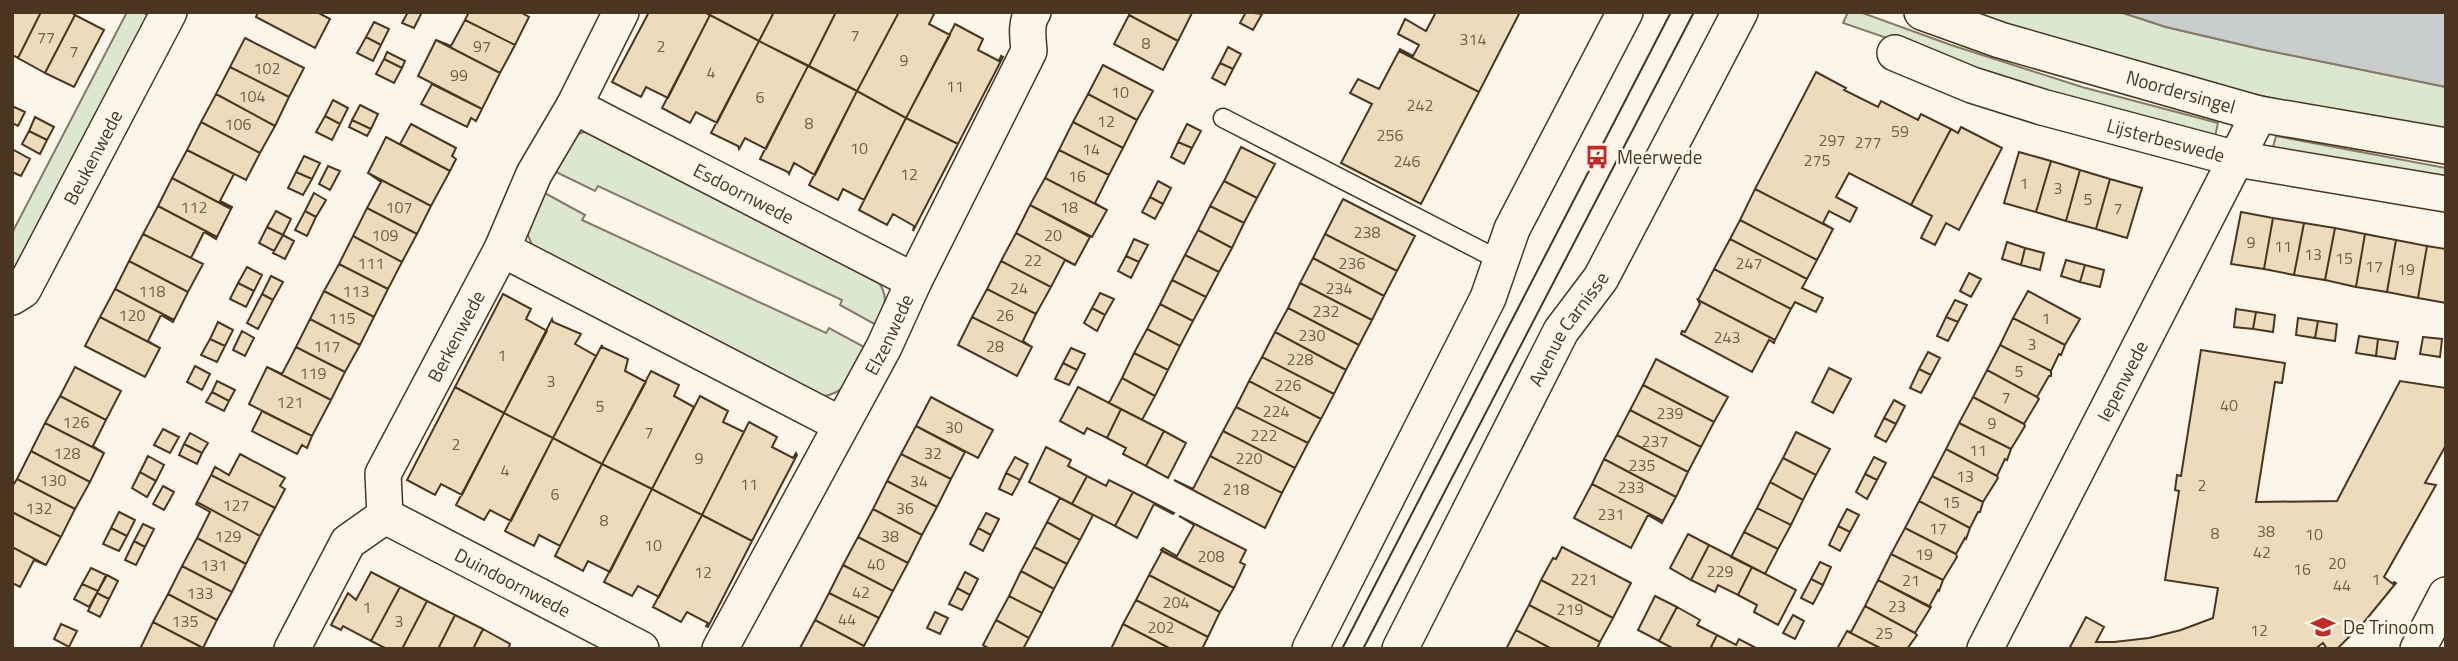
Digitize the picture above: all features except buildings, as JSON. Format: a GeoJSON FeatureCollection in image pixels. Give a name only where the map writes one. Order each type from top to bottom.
{"type":"FeatureCollection","features":[{"type":"Feature","properties":{"kind":"street","name":"Beukenwede"},"geometry":{"type":"LineString","coordinates":[[12,297],[23,290],[169,12]]}},
{"type":"Feature","properties":{"kind":"street","name":"Berkenwede"},"geometry":{"type":"LineString","coordinates":[[385,516],[383,474],[502,249],[534,174],[574,106],[621,12]]}},
{"type":"Feature","properties":{"kind":"street"},"geometry":{"type":"LineString","coordinates":[[1310,649],[1489,298],[1512,229],[1625,12]]}},
{"type":"Feature","properties":{"kind":"street","name":"Avenue Carnisse"},"geometry":{"type":"LineString","coordinates":[[1400,649],[1561,331],[1601,278],[1740,12]]}},
{"type":"Feature","properties":{"kind":"street","name":"Noordersingel"},"geometry":{"type":"LineString","coordinates":[[1922,12],[2000,40],[2259,114],[2446,146]]}},
{"type":"Feature","properties":{"kind":"street","name":"Elzenwede"},"geometry":{"type":"LineString","coordinates":[[720,649],[884,347],[1029,51],[1028,14]]}},
{"type":"Feature","properties":{"kind":"street","name":"Lijsterbeswede"},"geometry":{"type":"LineString","coordinates":[[1895,53],[1972,85],[2042,107],[2237,159],[2446,194]]}},
{"type":"Feature","properties":{"kind":"street","name":"Esdoornwede"},"geometry":{"type":"LineString","coordinates":[[574,106],[914,281]]}},
{"type":"Feature","properties":{"kind":"street","name":"Iepenwede"},"geometry":{"type":"LineString","coordinates":[[1985,649],[2259,114]]}},
{"type":"Feature","properties":{"kind":"street"},"geometry":{"type":"LineString","coordinates":[[502,249],[840,424]]}},
{"type":"Feature","properties":{"kind":"street"},"geometry":{"type":"LineString","coordinates":[[292,649],[348,542],[385,516]]}},
{"type":"Feature","properties":{"kind":"street","name":"Duindoornwede"},"geometry":{"type":"LineString","coordinates":[[385,516],[641,649]]}},
{"type":"Feature","properties":{"kind":"street"},"geometry":{"type":"LineString","coordinates":[[2418,649],[2446,595]]}},
{"type":"Feature","properties":{"kind":"lane"},"geometry":{"type":"LineString","coordinates":[[1223,118],[1501,261]]}},
{"type":"Feature","properties":{"kind":"green space"},"geometry":{"type":"Polygon","coordinates":[[[127,12],[142,12],[154,18],[12,285],[12,233],[127,12]]]}},
{"type":"Feature","properties":{"kind":"green space"},"geometry":{"type":"Polygon","coordinates":[[[1848,12],[1860,12],[1951,45],[2082,87],[2218,123],[2215,137],[2038,90],[1843,23],[1848,12]]]}},
{"type":"Feature","properties":{"kind":"green space"},"geometry":{"type":"Polygon","coordinates":[[[1966,12],[2120,12],[2166,27],[2260,49],[2446,87],[2446,131],[2342,114],[2201,82],[1966,12]]]}},
{"type":"Feature","properties":{"kind":"green space"},"geometry":{"type":"Polygon","coordinates":[[[593,133],[879,283],[885,299],[878,326],[840,305],[842,300],[598,186],[595,191],[552,170],[575,135],[593,133]]]}},
{"type":"Feature","properties":{"kind":"green space"},"geometry":{"type":"Polygon","coordinates":[[[2276,136],[2446,168],[2446,183],[2272,151],[2276,136]]]}},
{"type":"Feature","properties":{"kind":"green space"},"geometry":{"type":"Polygon","coordinates":[[[541,191],[585,215],[582,220],[826,333],[829,328],[866,348],[855,372],[840,390],[823,396],[532,245],[526,230],[541,191]]]}},
{"type":"Feature","properties":{"kind":"shaded area"},"geometry":{"type":"Polygon","coordinates":[[[2120,12],[2446,12],[2446,87],[2260,49],[2166,27],[2120,12]]]}},
{"type":"Feature","properties":{"kind":"tram line"},"geometry":{"type":"LineString","coordinates":[[1342,649],[1671,12]]}},
{"type":"Feature","properties":{"kind":"tram line"},"geometry":{"type":"LineString","coordinates":[[1363,649],[1694,12]]}},
{"type":"Feature","properties":{"kind":"place","name":"Meerwede"},"geometry":{"type":"Point","coordinates":[1597,157]}},
{"type":"Feature","properties":{"kind":"place","name":"De Trinoom"},"geometry":{"type":"Point","coordinates":[2323,627]}}]}
